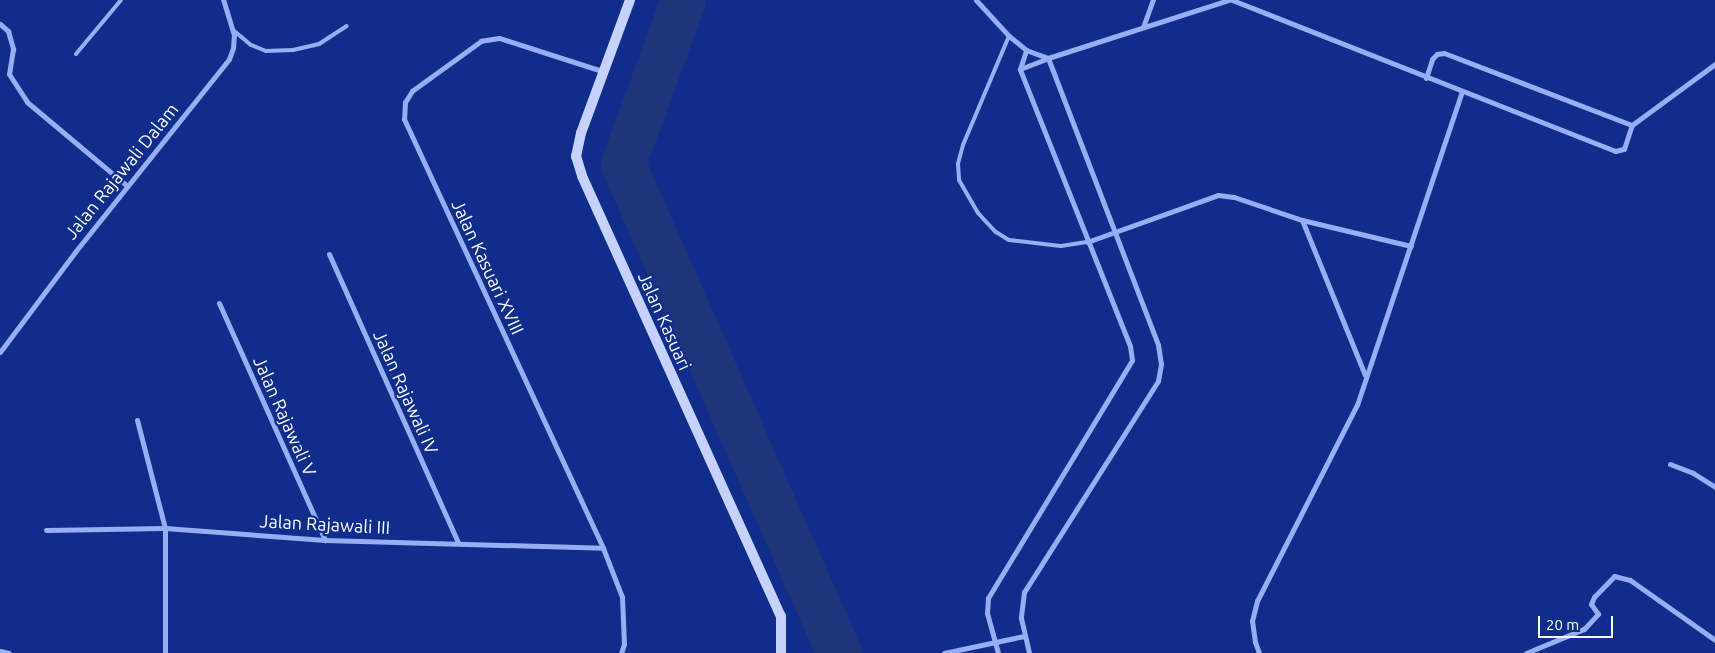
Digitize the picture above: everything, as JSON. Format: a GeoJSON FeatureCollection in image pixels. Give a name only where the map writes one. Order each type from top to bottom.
{"type":"FeatureCollection","features":[{"type":"Feature","properties":{"kind":"main road","name":"Jalan Kasuari"},"geometry":{"type":"LineString","coordinates":[[630,0],[602,71],[581,133],[576,156],[582,176],[781,616],[781,653]]}},
{"type":"Feature","properties":{"kind":"street","name":"Jalan Rajawali Dalam"},"geometry":{"type":"LineString","coordinates":[[0,352],[127,186],[229,59],[233,48],[232,28],[223,0]]}},
{"type":"Feature","properties":{"kind":"street"},"geometry":{"type":"LineString","coordinates":[[976,0],[1009,36],[1026,50],[1048,58],[1158,345],[1161,364],[1158,381],[1024,592],[1020,618],[1028,653]]}},
{"type":"Feature","properties":{"kind":"street"},"geometry":{"type":"LineString","coordinates":[[1144,27],[1153,0]]}},
{"type":"Feature","properties":{"kind":"street"},"geometry":{"type":"LineString","coordinates":[[1020,69],[1048,58],[1231,0],[1615,151],[1624,149],[1632,125],[1715,64]]}},
{"type":"Feature","properties":{"kind":"street"},"geometry":{"type":"LineString","coordinates":[[0,24],[8,31],[13,49],[9,74],[27,102],[127,186]]}},
{"type":"Feature","properties":{"kind":"street","name":"Jalan Kasuari XVIII"},"geometry":{"type":"LineString","coordinates":[[602,71],[499,38],[481,40],[412,91],[406,102],[404,119],[603,548],[622,597],[624,644],[621,653]]}},
{"type":"Feature","properties":{"kind":"street"},"geometry":{"type":"LineString","coordinates":[[998,653],[987,613],[988,598],[1132,360],[1130,346],[1087,242],[1020,69],[1026,50]]}},
{"type":"Feature","properties":{"kind":"street"},"geometry":{"type":"LineString","coordinates":[[1426,78],[1432,59],[1437,54],[1444,53],[1632,125]]}},
{"type":"Feature","properties":{"kind":"street"},"geometry":{"type":"LineString","coordinates":[[1259,653],[1254,642],[1252,620],[1257,600],[1357,405],[1462,92]]}},
{"type":"Feature","properties":{"kind":"street"},"geometry":{"type":"LineString","coordinates":[[1087,242],[1218,195],[1234,197],[1302,220],[1411,246]]}},
{"type":"Feature","properties":{"kind":"street"},"geometry":{"type":"LineString","coordinates":[[1302,220],[1366,376]]}},
{"type":"Feature","properties":{"kind":"street","name":"Jalan Rajawali IV"},"geometry":{"type":"LineString","coordinates":[[330,254],[458,542]]}},
{"type":"Feature","properties":{"kind":"street","name":"Jalan Rajawali V"},"geometry":{"type":"LineString","coordinates":[[219,303],[325,540]]}},
{"type":"Feature","properties":{"kind":"street"},"geometry":{"type":"LineString","coordinates":[[137,420],[165,528],[165,653]]}},
{"type":"Feature","properties":{"kind":"street"},"geometry":{"type":"LineString","coordinates":[[1670,464],[1693,473],[1715,487]]}},
{"type":"Feature","properties":{"kind":"street","name":"Jalan Rajawali III"},"geometry":{"type":"LineString","coordinates":[[46,530],[165,528],[325,540],[458,542],[603,548]]}},
{"type":"Feature","properties":{"kind":"street"},"geometry":{"type":"LineString","coordinates":[[1526,653],[1584,629],[1598,614],[1591,604],[1594,597],[1614,576],[1630,580],[1715,640]]}},
{"type":"Feature","properties":{"kind":"street"},"geometry":{"type":"LineString","coordinates":[[944,653],[1024,636]]}},
{"type":"Feature","properties":{"kind":"street"},"geometry":{"type":"LineString","coordinates":[[0,651],[9,653]]}},
{"type":"Feature","properties":{"kind":"lane"},"geometry":{"type":"LineString","coordinates":[[76,54],[121,0]]}},
{"type":"Feature","properties":{"kind":"lane"},"geometry":{"type":"LineString","coordinates":[[232,28],[250,45],[266,51],[293,50],[319,44],[347,26]]}},
{"type":"Feature","properties":{"kind":"lane"},"geometry":{"type":"LineString","coordinates":[[1009,36],[964,145],[958,164],[959,180],[978,213],[996,232],[1009,240],[1061,246],[1087,242]]}},
{"type":"Feature","properties":{"kind":"waterway"},"geometry":{"type":"LineString","coordinates":[[683,0],[623,164],[839,653]]}}]}
